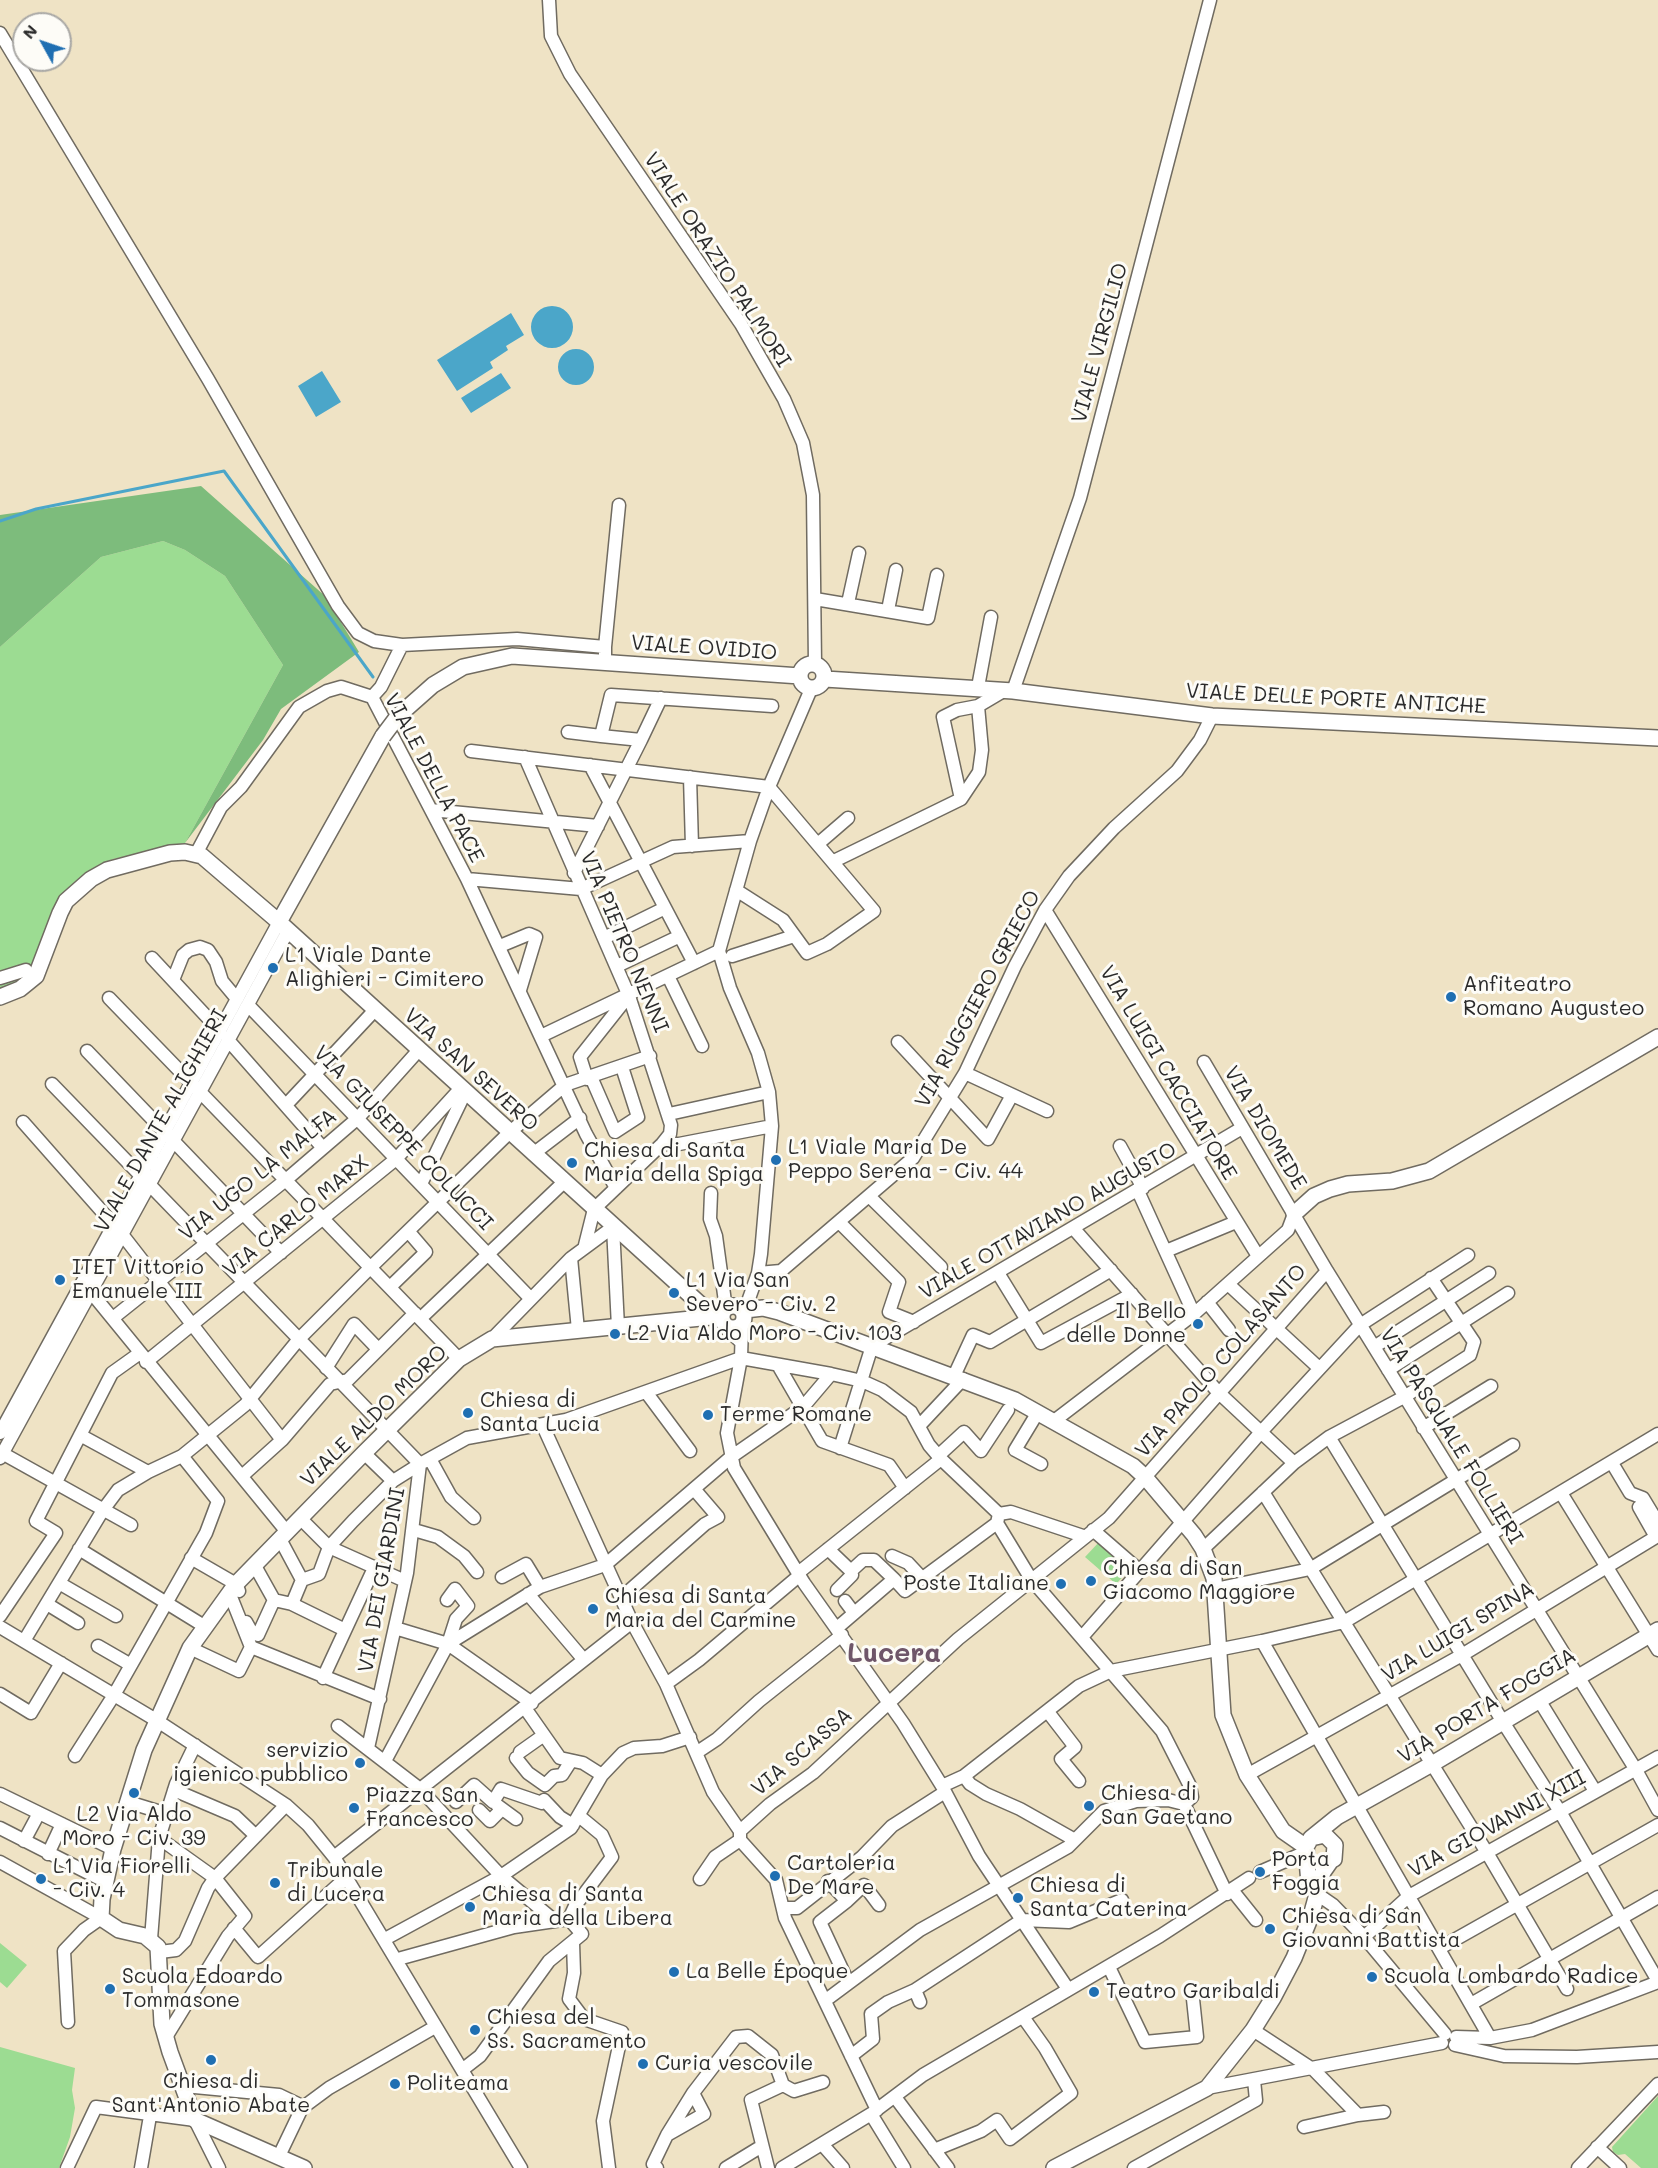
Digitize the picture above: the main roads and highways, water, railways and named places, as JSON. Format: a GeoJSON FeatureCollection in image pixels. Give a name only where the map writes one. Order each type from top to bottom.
{"type":"FeatureCollection","features":[{"type":"Feature","properties":{"kind":"main road","name":"VIALE OVIDIO"},"geometry":{"type":"LineString","coordinates":[[284,927],[383,736],[398,717],[447,675],[463,667],[512,656],[800,676]]}},
{"type":"Feature","properties":{"kind":"main road"},"geometry":{"type":"LineString","coordinates":[[815,664],[823,670],[825,679],[819,687],[811,689],[803,685],[800,676],[806,666],[815,664]]}},
{"type":"Feature","properties":{"kind":"main road","name":"VIALE DELLE PORTE ANTICHE"},"geometry":{"type":"LineString","coordinates":[[825,679],[978,687],[1212,716],[1658,738]]}},
{"type":"Feature","properties":{"kind":"main road","name":"VIA SAN SEVERO"},"geometry":{"type":"LineString","coordinates":[[0,997],[29,984],[36,976],[60,913],[71,897],[91,879],[107,870],[156,856],[180,852],[196,854],[213,864],[284,927],[462,1091],[700,1304],[733,1315]]}},
{"type":"Feature","properties":{"kind":"main road"},"geometry":{"type":"LineString","coordinates":[[1294,1214],[1314,1196],[1348,1184],[1392,1181],[1429,1171],[1658,1037]]}},
{"type":"Feature","properties":{"kind":"main road","name":"VIALE ALDO MORO"},"geometry":{"type":"LineString","coordinates":[[304,2168],[195,2120],[168,2044],[160,2001],[156,1946],[119,1930],[101,1918],[113,1849],[156,1720],[190,1648],[204,1626],[233,1588],[387,1430],[459,1359],[492,1339],[733,1315],[763,1308],[959,1378],[1038,1412],[1133,1466],[1182,1520],[1203,1549],[1215,1589],[1223,1715],[1247,1775],[1283,1832],[1308,1848]]}},
{"type":"Feature","properties":{"kind":"main road","name":"VIA PORTA FOGGIA"},"geometry":{"type":"LineString","coordinates":[[1308,1848],[1337,1817],[1432,1764],[1653,1632]]}},
{"type":"Feature","properties":{"kind":"main road"},"geometry":{"type":"LineString","coordinates":[[1054,2168],[1207,2088],[1253,2030],[1294,1958],[1323,1872],[1336,1854],[1337,1817]]}},
{"type":"Feature","properties":{"kind":"main road"},"geometry":{"type":"LineString","coordinates":[[1308,1848],[1327,1836],[1336,1847]]}},
{"type":"Feature","properties":{"kind":"main road"},"geometry":{"type":"LineString","coordinates":[[1308,1848],[1315,1864],[1330,1862]]}},
{"type":"Feature","properties":{"kind":"main road"},"geometry":{"type":"LineString","coordinates":[[1308,1848],[1309,1884],[1317,1894]]}},
{"type":"Feature","properties":{"kind":"water"},"geometry":{"type":"Polygon","coordinates":[[[552,306],[560,307],[567,312],[572,319],[572,335],[567,342],[560,347],[552,348],[544,347],[537,342],[532,335],[531,327],[532,319],[537,312],[544,307],[552,306]]]}},
{"type":"Feature","properties":{"kind":"water"},"geometry":{"type":"Polygon","coordinates":[[[511,313],[524,335],[506,346],[508,350],[490,362],[493,368],[457,391],[437,360],[511,313]]]}},
{"type":"Feature","properties":{"kind":"water"},"geometry":{"type":"Polygon","coordinates":[[[576,349],[589,354],[594,367],[589,380],[576,385],[563,380],[558,367],[563,354],[576,349]]]}},
{"type":"Feature","properties":{"kind":"water"},"geometry":{"type":"Polygon","coordinates":[[[322,371],[341,402],[316,417],[298,386],[322,371]]]}},
{"type":"Feature","properties":{"kind":"water"},"geometry":{"type":"Polygon","coordinates":[[[501,373],[511,388],[471,413],[461,398],[501,373]]]}},
{"type":"Feature","properties":{"kind":"waterway"},"geometry":{"type":"LineString","coordinates":[[0,521],[36,509],[224,471],[373,677]]}},
{"type":"Feature","properties":{"kind":"place","name":"L1 Viale Dante Alighieri - Cimitero"},"geometry":{"type":"Point","coordinates":[273,968]}},
{"type":"Feature","properties":{"kind":"place","name":"Anfiteatro Romano Augusteo"},"geometry":{"type":"Point","coordinates":[1451,997]}},
{"type":"Feature","properties":{"kind":"place","name":"L1 Viale Maria De Peppo Serena - Civ. 44"},"geometry":{"type":"Point","coordinates":[776,1160]}},
{"type":"Feature","properties":{"kind":"place","name":"Chiesa di Santa Maria della Spiga"},"geometry":{"type":"Point","coordinates":[572,1163]}},
{"type":"Feature","properties":{"kind":"place","name":"ITET Vittorio Emanuele III"},"geometry":{"type":"Point","coordinates":[60,1280]}},
{"type":"Feature","properties":{"kind":"place","name":"L1 Via San Severo - Civ. 2"},"geometry":{"type":"Point","coordinates":[674,1293]}},
{"type":"Feature","properties":{"kind":"place","name":"Il Bello delle Donne"},"geometry":{"type":"Point","coordinates":[1198,1324]}},
{"type":"Feature","properties":{"kind":"place","name":"L2 Via Aldo Moro - Civ. 103"},"geometry":{"type":"Point","coordinates":[615,1334]}},
{"type":"Feature","properties":{"kind":"place","name":"Chiesa di Santa Lucia"},"geometry":{"type":"Point","coordinates":[468,1413]}},
{"type":"Feature","properties":{"kind":"place","name":"Terme Romane"},"geometry":{"type":"Point","coordinates":[708,1415]}},
{"type":"Feature","properties":{"kind":"place","name":"Chiesa di San Giacomo Maggiore"},"geometry":{"type":"Point","coordinates":[1091,1581]}},
{"type":"Feature","properties":{"kind":"place","name":"Poste Italiane"},"geometry":{"type":"Point","coordinates":[1061,1584]}},
{"type":"Feature","properties":{"kind":"place","name":"Chiesa di Santa Maria del Carmine"},"geometry":{"type":"Point","coordinates":[593,1609]}},
{"type":"Feature","properties":{"kind":"place","name":"servizio igienico pubblico"},"geometry":{"type":"Point","coordinates":[360,1763]}},
{"type":"Feature","properties":{"kind":"place","name":"L2 Via Aldo Moro - Civ. 39"},"geometry":{"type":"Point","coordinates":[134,1793]}},
{"type":"Feature","properties":{"kind":"place","name":"Chiesa di San Gaetano"},"geometry":{"type":"Point","coordinates":[1089,1806]}},
{"type":"Feature","properties":{"kind":"place","name":"Piazza San Francesco"},"geometry":{"type":"Point","coordinates":[354,1808]}},
{"type":"Feature","properties":{"kind":"place","name":"Porta Foggia"},"geometry":{"type":"Point","coordinates":[1260,1872]}},
{"type":"Feature","properties":{"kind":"place","name":"Cartoleria De Mare"},"geometry":{"type":"Point","coordinates":[775,1876]}},
{"type":"Feature","properties":{"kind":"place","name":"L1 Via Fiorelli - Civ. 4"},"geometry":{"type":"Point","coordinates":[41,1879]}},
{"type":"Feature","properties":{"kind":"place","name":"Tribunale di Lucera"},"geometry":{"type":"Point","coordinates":[275,1883]}},
{"type":"Feature","properties":{"kind":"place","name":"Chiesa di Santa Caterina"},"geometry":{"type":"Point","coordinates":[1018,1898]}},
{"type":"Feature","properties":{"kind":"place","name":"Chiesa di Santa Maria della Libera"},"geometry":{"type":"Point","coordinates":[470,1907]}},
{"type":"Feature","properties":{"kind":"place","name":"Chiesa di San Giovanni Battista"},"geometry":{"type":"Point","coordinates":[1270,1929]}},
{"type":"Feature","properties":{"kind":"place","name":"La Belle Époque"},"geometry":{"type":"Point","coordinates":[674,1972]}},
{"type":"Feature","properties":{"kind":"place","name":"Scuola Lombardo Radice"},"geometry":{"type":"Point","coordinates":[1372,1977]}},
{"type":"Feature","properties":{"kind":"place","name":"Scuola Edoardo Tommasone"},"geometry":{"type":"Point","coordinates":[110,1989]}},
{"type":"Feature","properties":{"kind":"place","name":"Teatro Garibaldi"},"geometry":{"type":"Point","coordinates":[1094,1992]}},
{"type":"Feature","properties":{"kind":"place","name":"Chiesa del Ss. Sacramento"},"geometry":{"type":"Point","coordinates":[475,2030]}},
{"type":"Feature","properties":{"kind":"place","name":"Chiesa di Sant'Antonio Abate"},"geometry":{"type":"Point","coordinates":[211,2060]}},
{"type":"Feature","properties":{"kind":"place","name":"Curia vescovile"},"geometry":{"type":"Point","coordinates":[643,2064]}},
{"type":"Feature","properties":{"kind":"place","name":"Politeama"},"geometry":{"type":"Point","coordinates":[395,2084]}},
{"type":"Feature","properties":{"kind":"district","name":"Lucera"},"geometry":{"type":"Point","coordinates":[894,1654]}}]}
